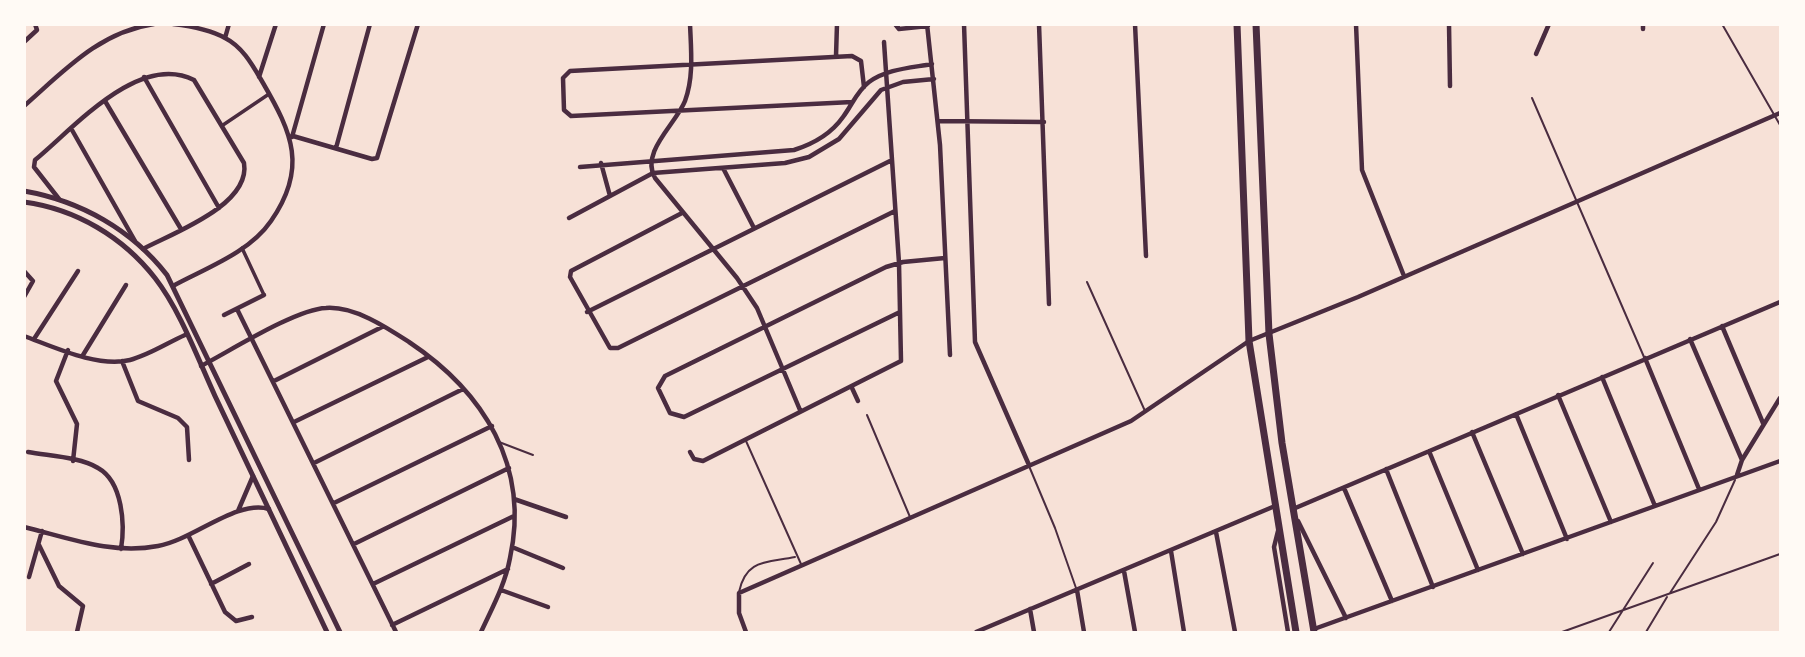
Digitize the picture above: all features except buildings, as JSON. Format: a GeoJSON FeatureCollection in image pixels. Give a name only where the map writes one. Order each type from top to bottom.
{"type":"FeatureCollection","features":[{"type":"Feature","properties":{"kind":"main road"},"geometry":{"type":"LineString","coordinates":[[1237,24],[1249,341],[1296,632]]}},
{"type":"Feature","properties":{"kind":"main road"},"geometry":{"type":"LineString","coordinates":[[1256,24],[1269,334],[1314,631]]}},
{"type":"Feature","properties":{"kind":"street"},"geometry":{"type":"LineString","coordinates":[[24,106],[97,44],[122,32],[154,24]]}},
{"type":"Feature","properties":{"kind":"street"},"geometry":{"type":"LineString","coordinates":[[173,24],[225,38],[243,53],[292,137],[372,159],[379,155],[418,24]]}},
{"type":"Feature","properties":{"kind":"street"},"geometry":{"type":"LineString","coordinates":[[225,38],[229,24]]}},
{"type":"Feature","properties":{"kind":"street"},"geometry":{"type":"LineString","coordinates":[[259,77],[276,24]]}},
{"type":"Feature","properties":{"kind":"street"},"geometry":{"type":"LineString","coordinates":[[173,286],[242,248],[263,232],[280,208],[293,162],[292,137],[324,24]]}},
{"type":"Feature","properties":{"kind":"street"},"geometry":{"type":"LineString","coordinates":[[336,148],[370,24]]}},
{"type":"Feature","properties":{"kind":"street"},"geometry":{"type":"LineString","coordinates":[[690,24],[691,63],[688,88],[681,109],[651,159],[653,173],[742,286],[766,326],[800,410]]}},
{"type":"Feature","properties":{"kind":"street"},"geometry":{"type":"LineString","coordinates":[[836,56],[837,24]]}},
{"type":"Feature","properties":{"kind":"street"},"geometry":{"type":"LineString","coordinates":[[895,24],[899,29],[928,25],[938,121],[950,355]]}},
{"type":"Feature","properties":{"kind":"street"},"geometry":{"type":"LineString","coordinates":[[964,24],[975,342],[1029,465]]}},
{"type":"Feature","properties":{"kind":"street"},"geometry":{"type":"LineString","coordinates":[[1040,24],[1049,304]]}},
{"type":"Feature","properties":{"kind":"street"},"geometry":{"type":"LineString","coordinates":[[1136,24],[1146,256]]}},
{"type":"Feature","properties":{"kind":"street"},"geometry":{"type":"LineString","coordinates":[[1356,24],[1362,170],[1404,276]]}},
{"type":"Feature","properties":{"kind":"street"},"geometry":{"type":"LineString","coordinates":[[1449,24],[1450,86]]}},
{"type":"Feature","properties":{"kind":"street"},"geometry":{"type":"LineString","coordinates":[[1536,54],[1549,24]]}},
{"type":"Feature","properties":{"kind":"street"},"geometry":{"type":"LineString","coordinates":[[24,42],[36,26]]}},
{"type":"Feature","properties":{"kind":"street"},"geometry":{"type":"LineString","coordinates":[[690,452],[694,459],[703,461],[901,361],[899,263],[890,161],[884,41]]}},
{"type":"Feature","properties":{"kind":"street"},"geometry":{"type":"LineString","coordinates":[[852,102],[568,115],[564,110],[563,78],[570,71],[852,55],[861,61],[864,87]]}},
{"type":"Feature","properties":{"kind":"street"},"geometry":{"type":"LineString","coordinates":[[580,167],[651,159],[794,150],[824,136],[843,117],[864,87],[887,72],[932,64]]}},
{"type":"Feature","properties":{"kind":"street"},"geometry":{"type":"LineString","coordinates":[[59,199],[33,163],[122,88],[145,77],[174,74],[194,80],[223,125],[245,170],[236,191],[219,208],[143,249]]}},
{"type":"Feature","properties":{"kind":"street"},"geometry":{"type":"LineString","coordinates":[[145,77],[219,208]]}},
{"type":"Feature","properties":{"kind":"street"},"geometry":{"type":"LineString","coordinates":[[569,218],[653,173],[792,162],[817,153],[839,139],[866,105],[888,87],[903,82],[934,79]]}},
{"type":"Feature","properties":{"kind":"street"},"geometry":{"type":"LineString","coordinates":[[223,125],[269,94]]}},
{"type":"Feature","properties":{"kind":"street"},"geometry":{"type":"LineString","coordinates":[[104,101],[181,229]]}},
{"type":"Feature","properties":{"kind":"street"},"geometry":{"type":"LineString","coordinates":[[746,632],[739,613],[739,593],[1145,412],[1249,341],[1778,114]]}},
{"type":"Feature","properties":{"kind":"street"},"geometry":{"type":"LineString","coordinates":[[938,121],[1044,122]]}},
{"type":"Feature","properties":{"kind":"street"},"geometry":{"type":"LineString","coordinates":[[72,130],[135,241]]}},
{"type":"Feature","properties":{"kind":"street"},"geometry":{"type":"LineString","coordinates":[[587,312],[890,161]]}},
{"type":"Feature","properties":{"kind":"street"},"geometry":{"type":"LineString","coordinates":[[601,163],[610,195]]}},
{"type":"Feature","properties":{"kind":"street"},"geometry":{"type":"LineString","coordinates":[[723,168],[754,228]]}},
{"type":"Feature","properties":{"kind":"street"},"geometry":{"type":"LineString","coordinates":[[24,191],[59,199],[97,215],[135,241],[173,286],[340,632]]}},
{"type":"Feature","properties":{"kind":"street"},"geometry":{"type":"LineString","coordinates":[[24,202],[72,214],[123,245],[156,279],[201,366],[327,632]]}},
{"type":"Feature","properties":{"kind":"street"},"geometry":{"type":"LineString","coordinates":[[682,213],[573,268],[570,277],[606,345],[618,348],[895,211]]}},
{"type":"Feature","properties":{"kind":"street"},"geometry":{"type":"LineString","coordinates":[[224,315],[264,295],[242,248]]}},
{"type":"Feature","properties":{"kind":"street"},"geometry":{"type":"LineString","coordinates":[[900,312],[677,418],[670,413],[658,388],[659,381],[766,326],[899,263],[945,258]]}},
{"type":"Feature","properties":{"kind":"street"},"geometry":{"type":"LineString","coordinates":[[24,271],[33,281],[24,297]]}},
{"type":"Feature","properties":{"kind":"street"},"geometry":{"type":"LineString","coordinates":[[34,339],[78,271]]}},
{"type":"Feature","properties":{"kind":"street"},"geometry":{"type":"LineString","coordinates":[[83,355],[126,285]]}},
{"type":"Feature","properties":{"kind":"street"},"geometry":{"type":"LineString","coordinates":[[1346,618],[1294,512],[1386,469],[1780,302]]}},
{"type":"Feature","properties":{"kind":"street"},"geometry":{"type":"LineString","coordinates":[[201,366],[310,311],[328,307],[345,309],[382,327],[428,356],[463,389],[492,426],[509,468],[514,499],[512,547],[508,569],[481,632]]}},
{"type":"Feature","properties":{"kind":"street"},"geometry":{"type":"LineString","coordinates":[[237,309],[295,422],[396,632]]}},
{"type":"Feature","properties":{"kind":"street"},"geometry":{"type":"LineString","coordinates":[[1722,326],[1763,423]]}},
{"type":"Feature","properties":{"kind":"street"},"geometry":{"type":"LineString","coordinates":[[274,380],[382,327]]}},
{"type":"Feature","properties":{"kind":"street"},"geometry":{"type":"LineString","coordinates":[[24,336],[83,355],[122,361],[185,335]]}},
{"type":"Feature","properties":{"kind":"street"},"geometry":{"type":"LineString","coordinates":[[1690,339],[1742,460]]}},
{"type":"Feature","properties":{"kind":"street"},"geometry":{"type":"LineString","coordinates":[[68,350],[56,381],[77,424],[73,461]]}},
{"type":"Feature","properties":{"kind":"street"},"geometry":{"type":"LineString","coordinates":[[295,422],[428,356]]}},
{"type":"Feature","properties":{"kind":"street"},"geometry":{"type":"LineString","coordinates":[[1645,358],[1699,489]]}},
{"type":"Feature","properties":{"kind":"street"},"geometry":{"type":"LineString","coordinates":[[122,361],[138,401],[178,418],[187,427],[189,460]]}},
{"type":"Feature","properties":{"kind":"street"},"geometry":{"type":"LineString","coordinates":[[1602,377],[1655,506]]}},
{"type":"Feature","properties":{"kind":"street"},"geometry":{"type":"LineString","coordinates":[[852,388],[858,401]]}},
{"type":"Feature","properties":{"kind":"street"},"geometry":{"type":"LineString","coordinates":[[314,463],[463,389]]}},
{"type":"Feature","properties":{"kind":"street"},"geometry":{"type":"LineString","coordinates":[[1558,396],[1611,522]]}},
{"type":"Feature","properties":{"kind":"street"},"geometry":{"type":"LineString","coordinates":[[1737,476],[1742,460],[1780,398]]}},
{"type":"Feature","properties":{"kind":"street"},"geometry":{"type":"LineString","coordinates":[[1516,414],[1567,539]]}},
{"type":"Feature","properties":{"kind":"street"},"geometry":{"type":"LineString","coordinates":[[334,503],[492,426]]}},
{"type":"Feature","properties":{"kind":"street"},"geometry":{"type":"LineString","coordinates":[[1472,432],[1523,554]]}},
{"type":"Feature","properties":{"kind":"street"},"geometry":{"type":"LineString","coordinates":[[1429,451],[1478,570]]}},
{"type":"Feature","properties":{"kind":"street"},"geometry":{"type":"LineString","coordinates":[[28,452],[94,466],[107,477],[125,518],[121,549]]}},
{"type":"Feature","properties":{"kind":"street"},"geometry":{"type":"LineString","coordinates":[[1314,631],[1780,461]]}},
{"type":"Feature","properties":{"kind":"street"},"geometry":{"type":"LineString","coordinates":[[354,544],[509,468]]}},
{"type":"Feature","properties":{"kind":"street"},"geometry":{"type":"LineString","coordinates":[[1386,469],[1433,587]]}},
{"type":"Feature","properties":{"kind":"street"},"geometry":{"type":"LineString","coordinates":[[237,511],[253,476]]}},
{"type":"Feature","properties":{"kind":"street"},"geometry":{"type":"LineString","coordinates":[[1344,488],[1392,601]]}},
{"type":"Feature","properties":{"kind":"street"},"geometry":{"type":"LineString","coordinates":[[514,499],[566,517]]}},
{"type":"Feature","properties":{"kind":"street"},"geometry":{"type":"LineString","coordinates":[[24,527],[96,546],[121,549],[159,546],[189,537],[237,511],[253,506],[269,509]]}},
{"type":"Feature","properties":{"kind":"street"},"geometry":{"type":"LineString","coordinates":[[976,632],[984,631],[1275,506]]}},
{"type":"Feature","properties":{"kind":"street"},"geometry":{"type":"LineString","coordinates":[[373,584],[514,516]]}},
{"type":"Feature","properties":{"kind":"street"},"geometry":{"type":"LineString","coordinates":[[1279,530],[1274,547],[1288,632]]}},
{"type":"Feature","properties":{"kind":"street"},"geometry":{"type":"LineString","coordinates":[[29,577],[42,531]]}},
{"type":"Feature","properties":{"kind":"street"},"geometry":{"type":"LineString","coordinates":[[1216,532],[1236,632]]}},
{"type":"Feature","properties":{"kind":"street"},"geometry":{"type":"LineString","coordinates":[[189,537],[228,617],[241,622],[253,617]]}},
{"type":"Feature","properties":{"kind":"street"},"geometry":{"type":"LineString","coordinates":[[39,545],[59,586],[83,606],[77,632]]}},
{"type":"Feature","properties":{"kind":"street"},"geometry":{"type":"LineString","coordinates":[[512,547],[563,568]]}},
{"type":"Feature","properties":{"kind":"street"},"geometry":{"type":"LineString","coordinates":[[1171,551],[1184,632]]}},
{"type":"Feature","properties":{"kind":"street"},"geometry":{"type":"LineString","coordinates":[[211,584],[249,564]]}},
{"type":"Feature","properties":{"kind":"street"},"geometry":{"type":"LineString","coordinates":[[392,625],[508,569]]}},
{"type":"Feature","properties":{"kind":"street"},"geometry":{"type":"LineString","coordinates":[[1124,571],[1135,632]]}},
{"type":"Feature","properties":{"kind":"street"},"geometry":{"type":"LineString","coordinates":[[501,590],[548,607]]}},
{"type":"Feature","properties":{"kind":"street"},"geometry":{"type":"LineString","coordinates":[[1077,590],[1084,632]]}},
{"type":"Feature","properties":{"kind":"street"},"geometry":{"type":"LineString","coordinates":[[318,613],[328,608]]}},
{"type":"Feature","properties":{"kind":"street"},"geometry":{"type":"LineString","coordinates":[[1030,609],[1034,632]]}},
{"type":"Feature","properties":{"kind":"lane"},"geometry":{"type":"LineString","coordinates":[[1722,24],[1778,114],[1780,125]]}},
{"type":"Feature","properties":{"kind":"lane"},"geometry":{"type":"LineString","coordinates":[[1532,98],[1645,358]]}},
{"type":"Feature","properties":{"kind":"lane"},"geometry":{"type":"LineString","coordinates":[[1087,282],[1145,412]]}},
{"type":"Feature","properties":{"kind":"lane"},"geometry":{"type":"LineString","coordinates":[[867,415],[910,518]]}},
{"type":"Feature","properties":{"kind":"lane"},"geometry":{"type":"LineString","coordinates":[[745,440],[802,567]]}},
{"type":"Feature","properties":{"kind":"lane"},"geometry":{"type":"LineString","coordinates":[[498,441],[533,455]]}},
{"type":"Feature","properties":{"kind":"lane"},"geometry":{"type":"LineString","coordinates":[[1029,465],[1077,590]]}},
{"type":"Feature","properties":{"kind":"lane"},"geometry":{"type":"LineString","coordinates":[[1646,632],[1716,522],[1737,476]]}},
{"type":"Feature","properties":{"kind":"lane"},"geometry":{"type":"LineString","coordinates":[[1562,632],[1780,554]]}},
{"type":"Feature","properties":{"kind":"lane"},"geometry":{"type":"LineString","coordinates":[[739,593],[743,575],[752,566],[797,556]]}},
{"type":"Feature","properties":{"kind":"lane"},"geometry":{"type":"LineString","coordinates":[[1609,632],[1653,563]]}}]}
